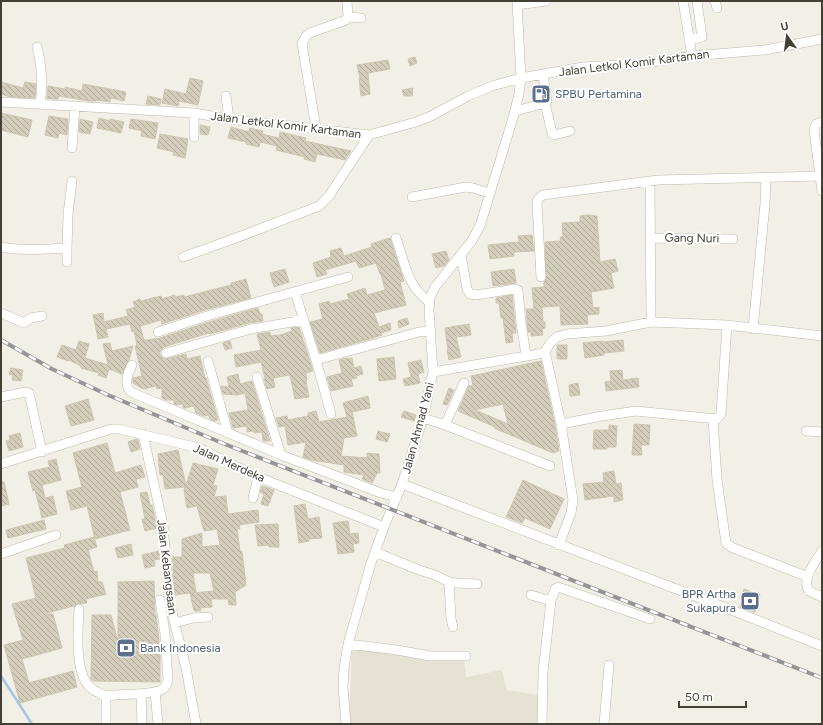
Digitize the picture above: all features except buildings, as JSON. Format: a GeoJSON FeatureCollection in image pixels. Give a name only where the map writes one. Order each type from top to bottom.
{"type":"FeatureCollection","features":[{"type":"Feature","properties":{"kind":"street"},"geometry":{"type":"LineString","coordinates":[[346,1],[348,18]]}},
{"type":"Feature","properties":{"kind":"street"},"geometry":{"type":"LineString","coordinates":[[517,3],[546,1]]}},
{"type":"Feature","properties":{"kind":"street"},"geometry":{"type":"LineString","coordinates":[[683,1],[692,56]]}},
{"type":"Feature","properties":{"kind":"street"},"geometry":{"type":"LineString","coordinates":[[689,40],[702,37],[697,1]]}},
{"type":"Feature","properties":{"kind":"street","name":"Jalan Ahmad Yani"},"geometry":{"type":"LineString","coordinates":[[346,724],[343,698],[343,677],[348,644],[364,584],[386,522],[402,484],[423,418],[433,372],[429,302],[435,287],[471,242],[480,226],[515,111],[521,78],[517,3]]}},
{"type":"Feature","properties":{"kind":"street"},"geometry":{"type":"LineString","coordinates":[[686,18],[699,16]]}},
{"type":"Feature","properties":{"kind":"street"},"geometry":{"type":"LineString","coordinates":[[316,128],[302,44],[306,36],[310,33],[348,18],[361,18]]}},
{"type":"Feature","properties":{"kind":"street","name":"Jalan Letkol Komir Kartaman"},"geometry":{"type":"LineString","coordinates":[[1,102],[194,113],[229,119],[369,135],[416,122],[478,91],[521,78],[583,67],[638,64],[692,56],[765,50],[822,39]]}},
{"type":"Feature","properties":{"kind":"street"},"geometry":{"type":"LineString","coordinates":[[37,47],[40,60],[42,85],[40,104]]}},
{"type":"Feature","properties":{"kind":"street"},"geometry":{"type":"LineString","coordinates":[[543,75],[548,99],[545,103],[552,134],[570,131]]}},
{"type":"Feature","properties":{"kind":"street"},"geometry":{"type":"LineString","coordinates":[[226,96],[229,119]]}},
{"type":"Feature","properties":{"kind":"street"},"geometry":{"type":"LineString","coordinates":[[515,111],[545,103]]}},
{"type":"Feature","properties":{"kind":"street"},"geometry":{"type":"LineString","coordinates":[[72,148],[75,106]]}},
{"type":"Feature","properties":{"kind":"street"},"geometry":{"type":"LineString","coordinates":[[194,113],[194,137]]}},
{"type":"Feature","properties":{"kind":"street"},"geometry":{"type":"LineString","coordinates":[[822,122],[816,124],[814,130],[822,191]]}},
{"type":"Feature","properties":{"kind":"street"},"geometry":{"type":"LineString","coordinates":[[183,257],[319,206],[329,196],[369,135]]}},
{"type":"Feature","properties":{"kind":"street"},"geometry":{"type":"LineString","coordinates":[[541,278],[536,203],[539,198],[544,195],[650,181],[820,176]]}},
{"type":"Feature","properties":{"kind":"street"},"geometry":{"type":"LineString","coordinates":[[753,329],[765,204],[766,178]]}},
{"type":"Feature","properties":{"kind":"street"},"geometry":{"type":"LineString","coordinates":[[67,262],[68,214],[72,181]]}},
{"type":"Feature","properties":{"kind":"street"},"geometry":{"type":"LineString","coordinates":[[650,181],[651,322]]}},
{"type":"Feature","properties":{"kind":"street"},"geometry":{"type":"LineString","coordinates":[[412,197],[466,187],[489,194]]}},
{"type":"Feature","properties":{"kind":"street"},"geometry":{"type":"LineString","coordinates":[[396,238],[412,285],[419,294],[429,302]]}},
{"type":"Feature","properties":{"kind":"street","name":"Gang Nuri"},"geometry":{"type":"LineString","coordinates":[[650,238],[733,239]]}},
{"type":"Feature","properties":{"kind":"street"},"geometry":{"type":"LineString","coordinates":[[1,247],[32,249],[67,248]]}},
{"type":"Feature","properties":{"kind":"street"},"geometry":{"type":"LineString","coordinates":[[461,254],[467,289],[470,294],[476,295],[515,289],[519,291],[521,323],[526,355]]}},
{"type":"Feature","properties":{"kind":"street"},"geometry":{"type":"LineString","coordinates":[[158,332],[207,316],[348,277]]}},
{"type":"Feature","properties":{"kind":"street"},"geometry":{"type":"LineString","coordinates":[[295,292],[331,414]]}},
{"type":"Feature","properties":{"kind":"street"},"geometry":{"type":"LineString","coordinates":[[1,313],[24,323],[31,318],[42,316]]}},
{"type":"Feature","properties":{"kind":"street"},"geometry":{"type":"LineString","coordinates":[[166,353],[251,329],[304,320]]}},
{"type":"Feature","properties":{"kind":"street"},"geometry":{"type":"LineString","coordinates":[[544,353],[551,342],[557,337],[567,334],[606,331],[651,322],[727,325],[822,336]]}},
{"type":"Feature","properties":{"kind":"street"},"geometry":{"type":"LineString","coordinates":[[562,424],[636,411],[718,419],[721,414],[727,325]]}},
{"type":"Feature","properties":{"kind":"street"},"geometry":{"type":"LineString","coordinates":[[316,360],[418,332],[431,331]]}},
{"type":"Feature","properties":{"kind":"street"},"geometry":{"type":"LineString","coordinates":[[433,372],[544,353]]}},
{"type":"Feature","properties":{"kind":"street"},"geometry":{"type":"LineString","coordinates":[[544,353],[546,356],[562,424],[570,472],[573,505],[559,545]]}},
{"type":"Feature","properties":{"kind":"street"},"geometry":{"type":"LineString","coordinates":[[208,361],[228,433]]}},
{"type":"Feature","properties":{"kind":"street"},"geometry":{"type":"LineString","coordinates":[[132,365],[127,375],[127,387],[130,391],[281,455],[397,498]]}},
{"type":"Feature","properties":{"kind":"street"},"geometry":{"type":"LineString","coordinates":[[258,376],[281,455]]}},
{"type":"Feature","properties":{"kind":"street"},"geometry":{"type":"LineString","coordinates":[[445,425],[464,383]]}},
{"type":"Feature","properties":{"kind":"street"},"geometry":{"type":"LineString","coordinates":[[1,397],[26,392],[29,393],[42,452]]}},
{"type":"Feature","properties":{"kind":"street"},"geometry":{"type":"LineString","coordinates":[[423,418],[445,425],[550,466]]}},
{"type":"Feature","properties":{"kind":"street"},"geometry":{"type":"LineString","coordinates":[[713,419],[717,480],[726,543],[731,547],[808,577]]}},
{"type":"Feature","properties":{"kind":"street","name":"Jalan Merdeka"},"geometry":{"type":"LineString","coordinates":[[1,464],[113,429],[143,434],[199,448],[258,477],[386,522]]}},
{"type":"Feature","properties":{"kind":"street"},"geometry":{"type":"LineString","coordinates":[[806,431],[822,432]]}},
{"type":"Feature","properties":{"kind":"street","name":"Jalan Kebangsaan"},"geometry":{"type":"LineString","coordinates":[[143,434],[163,525],[169,595],[186,668],[196,724]]}},
{"type":"Feature","properties":{"kind":"street"},"geometry":{"type":"LineString","coordinates":[[253,498],[258,477]]}},
{"type":"Feature","properties":{"kind":"street"},"geometry":{"type":"LineString","coordinates":[[402,484],[822,646]]}},
{"type":"Feature","properties":{"kind":"street"},"geometry":{"type":"LineString","coordinates":[[1,554],[56,535]]}},
{"type":"Feature","properties":{"kind":"street"},"geometry":{"type":"LineString","coordinates":[[822,551],[808,577],[807,586],[809,591],[822,597]]}},
{"type":"Feature","properties":{"kind":"street"},"geometry":{"type":"LineString","coordinates":[[375,552],[418,570],[435,575],[449,582],[477,584]]}},
{"type":"Feature","properties":{"kind":"street"},"geometry":{"type":"LineString","coordinates":[[449,582],[451,619],[453,627]]}},
{"type":"Feature","properties":{"kind":"street"},"geometry":{"type":"LineString","coordinates":[[542,724],[543,672],[551,601],[555,589],[560,587],[650,618]]}},
{"type":"Feature","properties":{"kind":"street"},"geometry":{"type":"LineString","coordinates":[[531,595],[551,601]]}},
{"type":"Feature","properties":{"kind":"street"},"geometry":{"type":"LineString","coordinates":[[79,610],[78,652],[84,678],[90,687],[106,696],[155,692],[165,688],[168,680],[165,634],[160,600]]}},
{"type":"Feature","properties":{"kind":"street"},"geometry":{"type":"LineString","coordinates":[[175,623],[193,618],[208,618]]}},
{"type":"Feature","properties":{"kind":"street"},"geometry":{"type":"LineString","coordinates":[[348,644],[430,656],[466,656]]}},
{"type":"Feature","properties":{"kind":"street"},"geometry":{"type":"LineString","coordinates":[[604,724],[609,665]]}},
{"type":"Feature","properties":{"kind":"street"},"geometry":{"type":"LineString","coordinates":[[155,692],[158,724]]}},
{"type":"Feature","properties":{"kind":"street"},"geometry":{"type":"LineString","coordinates":[[141,693],[142,724]]}},
{"type":"Feature","properties":{"kind":"street"},"geometry":{"type":"LineString","coordinates":[[106,696],[106,724]]}},
{"type":"Feature","properties":{"kind":"shaded area"},"geometry":{"type":"Polygon","coordinates":[[[352,649],[464,660],[466,677],[502,670],[507,690],[539,695],[537,724],[349,724],[352,649]]]}},
{"type":"Feature","properties":{"kind":"waterway"},"geometry":{"type":"LineString","coordinates":[[1,676],[32,724]]}},
{"type":"Feature","properties":{"kind":"railway"},"geometry":{"type":"LineString","coordinates":[[1,340],[52,369],[108,395],[222,443],[822,678]]}},
{"type":"Feature","properties":{"kind":"place","name":"SPBU Pertamina"},"geometry":{"type":"Point","coordinates":[541,94]}},
{"type":"Feature","properties":{"kind":"place","name":"BPR Artha Sukapura"},"geometry":{"type":"Point","coordinates":[750,601]}},
{"type":"Feature","properties":{"kind":"place","name":"Bank Indonesia"},"geometry":{"type":"Point","coordinates":[126,648]}}]}
